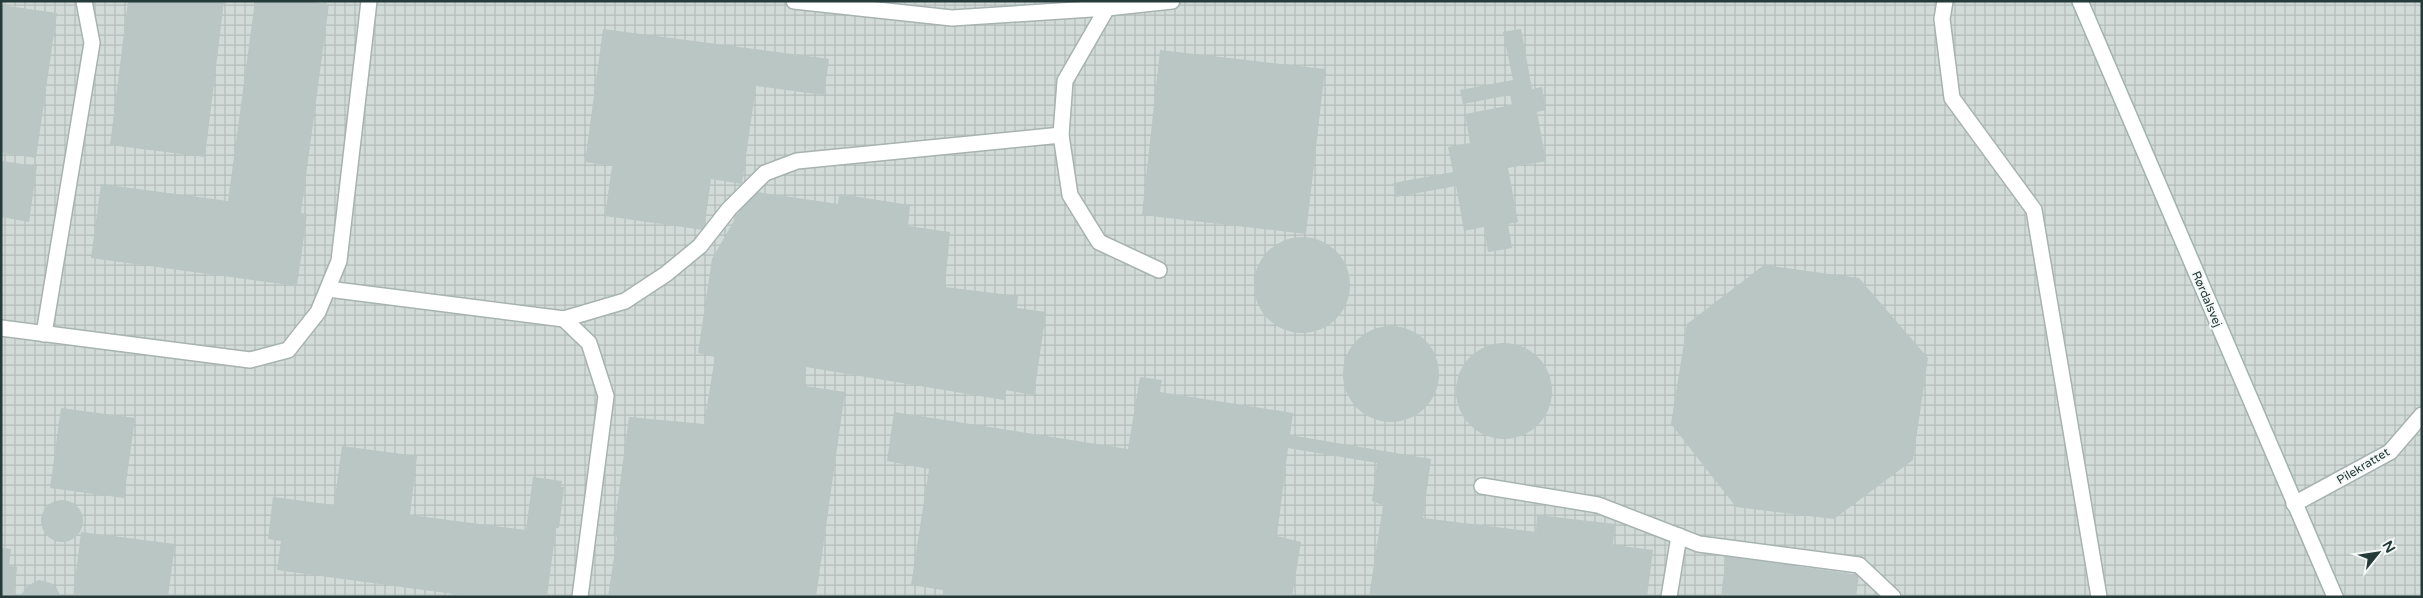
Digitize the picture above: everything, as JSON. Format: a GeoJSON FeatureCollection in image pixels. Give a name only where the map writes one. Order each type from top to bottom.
{"type":"FeatureCollection","features":[{"type":"Feature","properties":{"kind":"street"},"geometry":{"type":"LineString","coordinates":[[44,334],[92,43],[84,1]]}},
{"type":"Feature","properties":{"kind":"street"},"geometry":{"type":"LineString","coordinates":[[1,328],[250,360],[288,350],[318,312],[339,261],[369,1]]}},
{"type":"Feature","properties":{"kind":"street"},"geometry":{"type":"LineString","coordinates":[[794,1],[952,18],[1107,8],[1172,1]]}},
{"type":"Feature","properties":{"kind":"street"},"geometry":{"type":"LineString","coordinates":[[1945,1],[1942,19],[1952,98],[2034,210],[2100,597]]}},
{"type":"Feature","properties":{"kind":"street","name":"Rørdalsvej"},"geometry":{"type":"LineString","coordinates":[[2080,1],[2335,597]]}},
{"type":"Feature","properties":{"kind":"street"},"geometry":{"type":"LineString","coordinates":[[1107,8],[1065,81],[1061,135],[1070,195],[1098,242],[1158,270]]}},
{"type":"Feature","properties":{"kind":"street"},"geometry":{"type":"LineString","coordinates":[[328,289],[564,320],[625,301],[666,274],[700,246],[729,208],[765,173],[797,161],[1061,135]]}},
{"type":"Feature","properties":{"kind":"street"},"geometry":{"type":"LineString","coordinates":[[564,320],[589,343],[606,396],[580,597]]}},
{"type":"Feature","properties":{"kind":"street","name":"Pilekrattet"},"geometry":{"type":"LineString","coordinates":[[2294,504],[2390,452],[2422,415]]}},
{"type":"Feature","properties":{"kind":"street"},"geometry":{"type":"LineString","coordinates":[[1482,486],[1598,505],[1699,544],[1859,565],[1893,597]]}},
{"type":"Feature","properties":{"kind":"street"},"geometry":{"type":"LineString","coordinates":[[1669,597],[1679,536]]}},
{"type":"Feature","properties":{"kind":"shaded area"},"geometry":{"type":"Polygon","coordinates":[[[1,1],[2422,1],[2422,597],[1,597],[1,1]]]}},
{"type":"Feature","properties":{"kind":"building"},"geometry":{"type":"Polygon","coordinates":[[[128,1],[224,1],[205,157],[110,145],[128,1]]]}},
{"type":"Feature","properties":{"kind":"building"},"geometry":{"type":"Polygon","coordinates":[[[255,1],[305,1],[329,4],[301,213],[307,214],[297,286],[91,258],[101,184],[228,201],[255,1]]]}},
{"type":"Feature","properties":{"kind":"building"},"geometry":{"type":"Polygon","coordinates":[[[1,5],[57,13],[36,158],[1,153],[1,5]]]}},
{"type":"Feature","properties":{"kind":"building"},"geometry":{"type":"Polygon","coordinates":[[[603,29],[829,59],[824,95],[756,86],[742,184],[711,179],[704,230],[605,216],[612,166],[585,162],[603,29]]]}},
{"type":"Feature","properties":{"kind":"building"},"geometry":{"type":"Polygon","coordinates":[[[1521,29],[1532,89],[1542,87],[1546,110],[1537,112],[1546,161],[1508,168],[1518,222],[1508,224],[1512,248],[1488,252],[1484,227],[1464,231],[1456,186],[1396,197],[1393,183],[1453,172],[1448,147],[1470,143],[1465,114],[1512,105],[1510,95],[1463,104],[1460,90],[1513,80],[1503,32],[1521,29]]]}},
{"type":"Feature","properties":{"kind":"building"},"geometry":{"type":"Polygon","coordinates":[[[1160,50],[1325,69],[1306,234],[1142,215],[1160,50]]]}},
{"type":"Feature","properties":{"kind":"building"},"geometry":{"type":"Polygon","coordinates":[[[1,161],[37,166],[29,222],[1,217],[1,161]]]}},
{"type":"Feature","properties":{"kind":"building"},"geometry":{"type":"Polygon","coordinates":[[[751,191],[838,204],[839,194],[910,205],[908,226],[950,232],[945,287],[1018,296],[1017,308],[1046,312],[1034,395],[1005,390],[1004,400],[806,367],[805,386],[845,392],[816,597],[608,597],[617,537],[613,536],[629,417],[704,424],[715,357],[698,353],[712,259],[751,191]]]}},
{"type":"Feature","properties":{"kind":"building"},"geometry":{"type":"Polygon","coordinates":[[[1302,237],[1320,240],[1336,251],[1347,267],[1350,285],[1347,303],[1336,319],[1320,330],[1302,333],[1284,330],[1268,319],[1257,303],[1254,285],[1257,267],[1268,251],[1284,240],[1302,237]]]}},
{"type":"Feature","properties":{"kind":"building"},"geometry":{"type":"Polygon","coordinates":[[[1764,265],[1859,278],[1928,358],[1913,460],[1834,519],[1736,507],[1671,424],[1687,324],[1764,265]]]}},
{"type":"Feature","properties":{"kind":"building"},"geometry":{"type":"Polygon","coordinates":[[[1391,326],[1409,329],[1425,340],[1436,356],[1439,374],[1436,392],[1425,408],[1409,419],[1391,422],[1373,419],[1357,408],[1346,392],[1343,374],[1346,356],[1357,340],[1373,329],[1391,326]]]}},
{"type":"Feature","properties":{"kind":"building"},"geometry":{"type":"Polygon","coordinates":[[[1504,343],[1522,346],[1538,357],[1549,373],[1552,391],[1549,409],[1538,425],[1522,436],[1504,439],[1486,436],[1470,425],[1459,409],[1456,391],[1459,373],[1470,357],[1486,346],[1504,343]]]}},
{"type":"Feature","properties":{"kind":"building"},"geometry":{"type":"Polygon","coordinates":[[[1140,377],[1162,380],[1160,392],[1293,413],[1290,435],[1431,459],[1423,518],[1536,532],[1537,515],[1615,524],[1613,545],[1653,550],[1647,597],[1369,597],[1383,505],[1372,501],[1377,463],[1288,448],[1277,536],[1301,542],[1292,597],[943,597],[943,590],[911,585],[929,469],[887,461],[894,412],[1128,449],[1140,377]]]}},
{"type":"Feature","properties":{"kind":"building"},"geometry":{"type":"Polygon","coordinates":[[[61,408],[135,418],[124,498],[50,488],[61,408]]]}},
{"type":"Feature","properties":{"kind":"building"},"geometry":{"type":"Polygon","coordinates":[[[342,446],[417,456],[410,515],[526,530],[533,477],[562,481],[561,487],[564,487],[559,528],[556,528],[547,597],[475,597],[277,570],[281,541],[268,539],[273,497],[334,505],[342,446]]]}},
{"type":"Feature","properties":{"kind":"building"},"geometry":{"type":"Polygon","coordinates":[[[62,500],[77,506],[83,521],[77,536],[62,542],[47,536],[41,521],[47,506],[62,500]]]}},
{"type":"Feature","properties":{"kind":"building"},"geometry":{"type":"Polygon","coordinates":[[[81,532],[175,544],[168,597],[73,597],[81,532]]]}},
{"type":"Feature","properties":{"kind":"building"},"geometry":{"type":"Polygon","coordinates":[[[1,548],[11,549],[9,566],[17,567],[14,597],[1,597],[1,548]]]}},
{"type":"Feature","properties":{"kind":"building"},"geometry":{"type":"Polygon","coordinates":[[[1726,556],[1859,575],[1856,597],[1721,597],[1726,556]]]}},
{"type":"Feature","properties":{"kind":"building"},"geometry":{"type":"Polygon","coordinates":[[[39,580],[51,583],[56,587],[61,597],[20,597],[27,586],[39,580]]]}}]}
